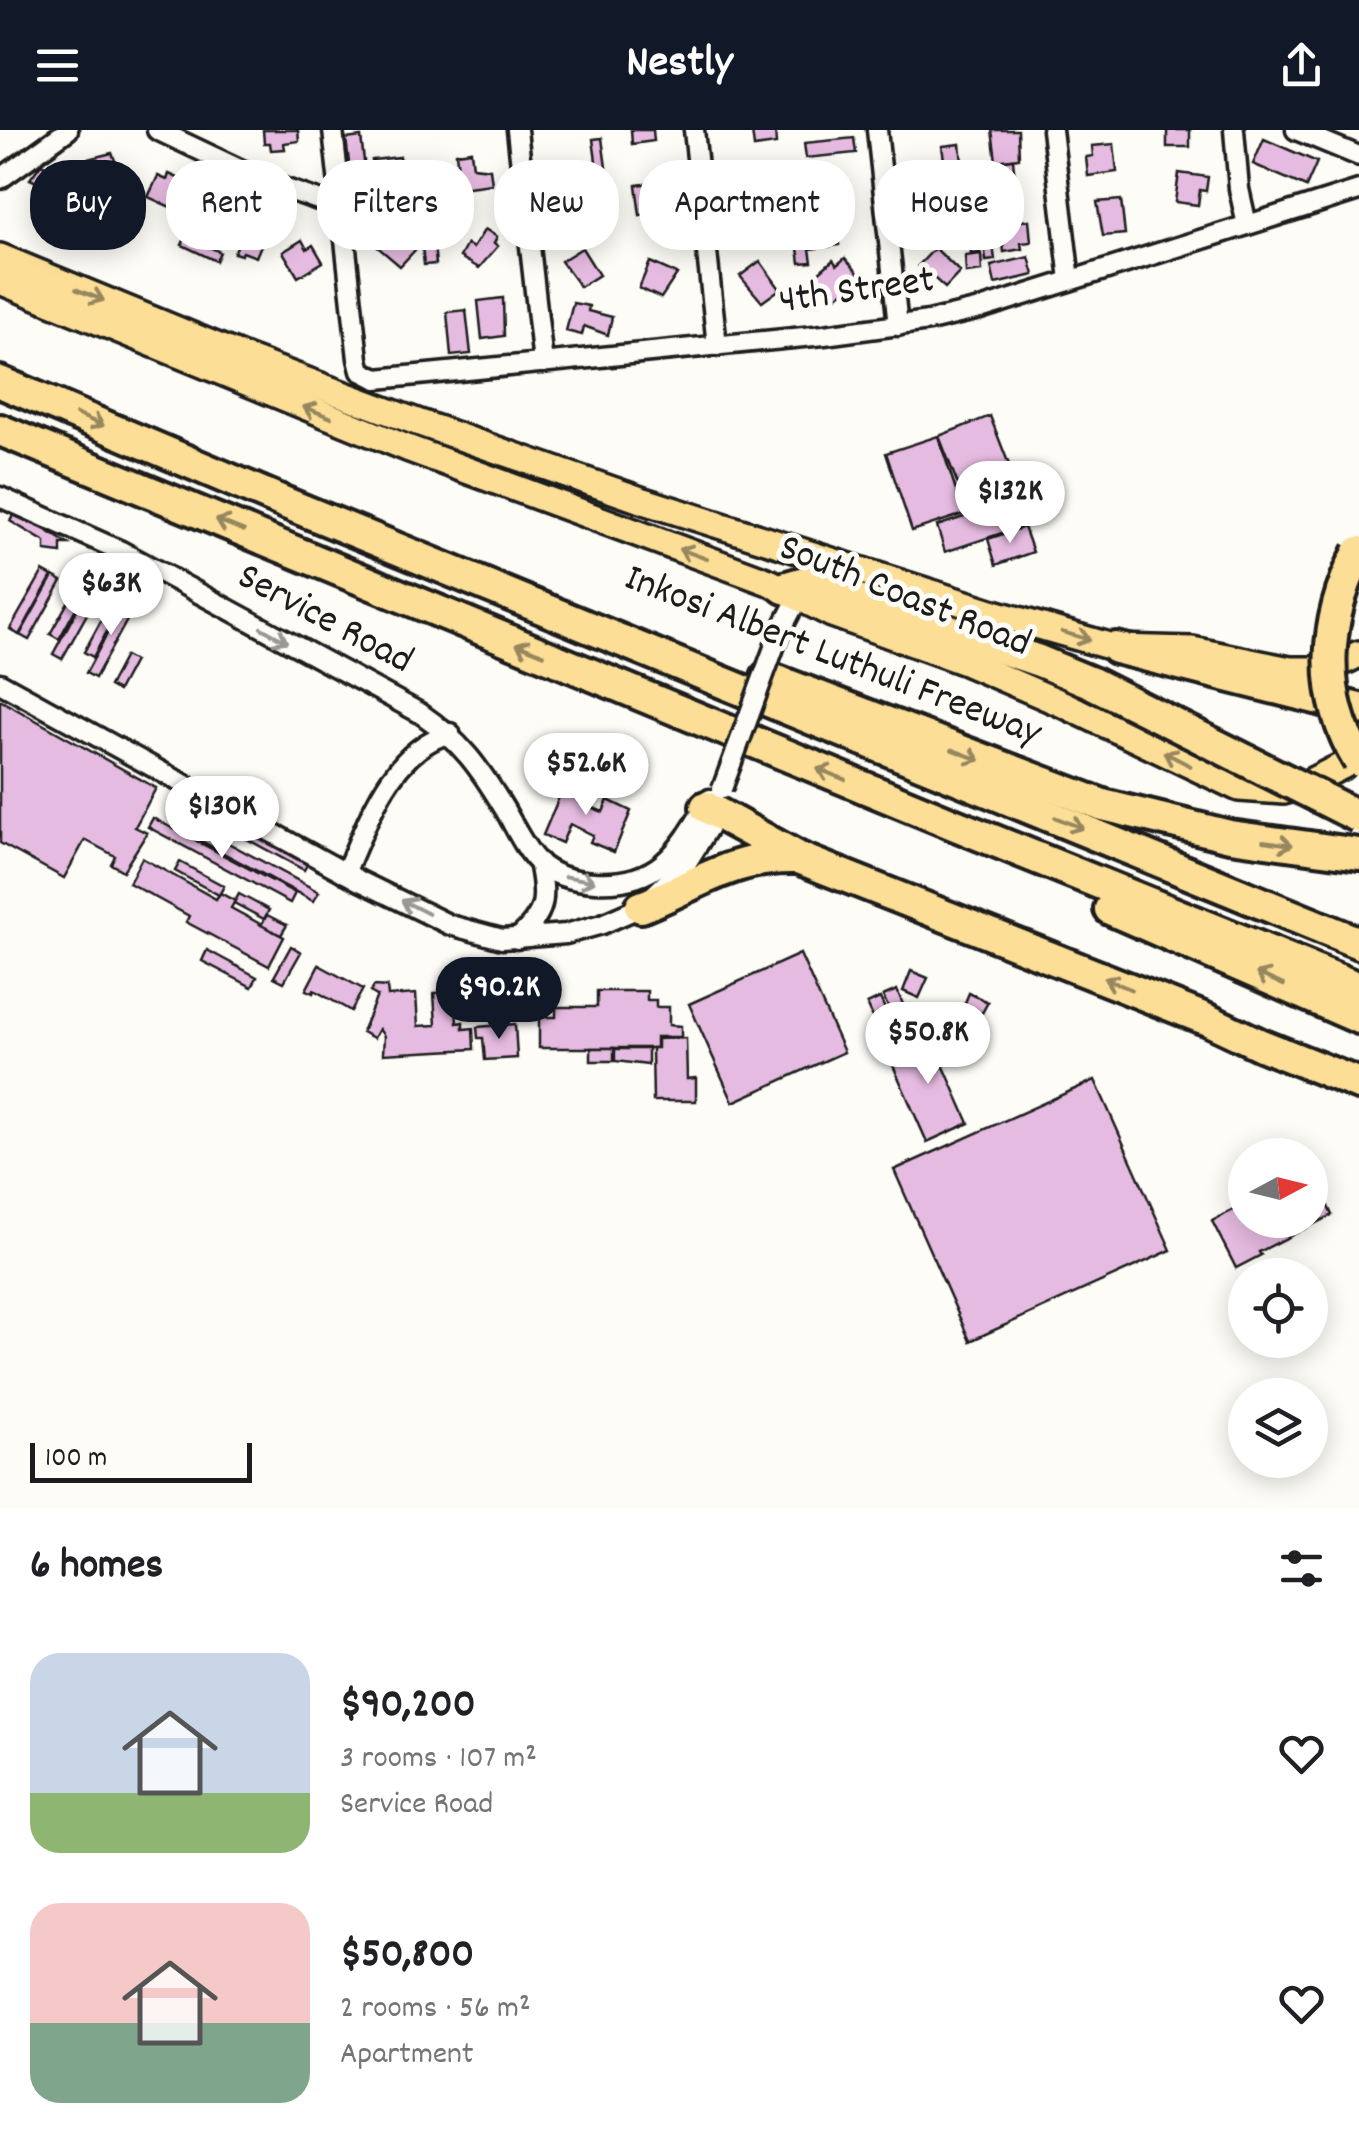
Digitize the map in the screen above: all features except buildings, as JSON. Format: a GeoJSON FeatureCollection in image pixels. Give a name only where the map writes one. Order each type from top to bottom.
{"type":"FeatureCollection","features":[{"type":"Feature","properties":{"kind":"highway"},"geometry":{"type":"LineString","coordinates":[[0,382],[1359,943]]}},
{"type":"Feature","properties":{"kind":"highway"},"geometry":{"type":"LineString","coordinates":[[0,430],[1359,988]]}},
{"type":"Feature","properties":{"kind":"highway","name":"Inkosi Albert Luthuli Freeway"},"geometry":{"type":"LineString","coordinates":[[288,504],[315,500],[341,507],[919,737],[1104,805],[1230,836],[1359,854]]}},
{"type":"Feature","properties":{"kind":"highway"},"geometry":{"type":"LineString","coordinates":[[1359,552],[1334,614],[1330,664],[1341,725],[1359,761]]}},
{"type":"Feature","properties":{"kind":"highway"},"geometry":{"type":"LineString","coordinates":[[800,575],[1092,683],[1359,817]]}},
{"type":"Feature","properties":{"kind":"highway"},"geometry":{"type":"LineString","coordinates":[[1116,648],[1359,709]]}},
{"type":"Feature","properties":{"kind":"highway"},"geometry":{"type":"LineString","coordinates":[[716,803],[799,858],[1359,1084]]}},
{"type":"Feature","properties":{"kind":"highway"},"geometry":{"type":"LineString","coordinates":[[953,824],[1061,887],[1359,1018]]}},
{"type":"Feature","properties":{"kind":"highway"},"geometry":{"type":"LineString","coordinates":[[641,907],[741,862],[799,858]]}},
{"type":"Feature","properties":{"kind":"highway"},"geometry":{"type":"LineString","coordinates":[[1208,1020],[1242,1027],[1359,1069]]}},
{"type":"Feature","properties":{"kind":"main road","name":"South Coast Road"},"geometry":{"type":"LineString","coordinates":[[0,257],[248,359],[800,575],[832,614],[1066,704],[1240,788],[1284,791],[1304,785],[1344,765],[1359,748]]}},
{"type":"Feature","properties":{"kind":"main road","name":"South Coast Road"},"geometry":{"type":"LineString","coordinates":[[0,281],[407,448],[800,575],[1116,648],[1192,650],[1307,672],[1336,667],[1359,654]]}},
{"type":"Feature","properties":{"kind":"street"},"geometry":{"type":"LineString","coordinates":[[0,179],[68,130]]}},
{"type":"Feature","properties":{"kind":"street"},"geometry":{"type":"LineString","coordinates":[[157,130],[269,183],[317,200]]}},
{"type":"Feature","properties":{"kind":"street"},"geometry":{"type":"LineString","coordinates":[[333,130],[336,160]]}},
{"type":"Feature","properties":{"kind":"street"},"geometry":{"type":"LineString","coordinates":[[517,130],[543,363]]}},
{"type":"Feature","properties":{"kind":"street"},"geometry":{"type":"LineString","coordinates":[[694,130],[717,346]]}},
{"type":"Feature","properties":{"kind":"street"},"geometry":{"type":"LineString","coordinates":[[877,130],[898,326]]}},
{"type":"Feature","properties":{"kind":"street"},"geometry":{"type":"LineString","coordinates":[[1052,130],[1070,280]]}},
{"type":"Feature","properties":{"kind":"street"},"geometry":{"type":"LineString","coordinates":[[1234,130],[1247,225]]}},
{"type":"Feature","properties":{"kind":"street"},"geometry":{"type":"LineString","coordinates":[[1296,130],[1359,156]]}},
{"type":"Feature","properties":{"kind":"street","name":"4th Street"},"geometry":{"type":"LineString","coordinates":[[346,250],[358,360],[362,372],[376,379],[898,326],[980,309],[1359,190]]}},
{"type":"Feature","properties":{"kind":"street","name":"Service Road"},"geometry":{"type":"LineString","coordinates":[[0,497],[121,550],[420,713],[450,734],[488,780],[538,862],[543,904],[537,918],[516,939]]}},
{"type":"Feature","properties":{"kind":"street"},"geometry":{"type":"LineString","coordinates":[[0,683],[344,873],[450,925],[480,935],[516,939],[566,934],[641,907],[686,864],[716,803],[800,575]]}},
{"type":"Feature","properties":{"kind":"street"},"geometry":{"type":"LineString","coordinates":[[344,873],[406,757],[430,740],[450,734]]}},
{"type":"Feature","properties":{"kind":"street"},"geometry":{"type":"LineString","coordinates":[[538,862],[559,875],[589,882],[634,880],[676,852],[716,803]]}}]}
